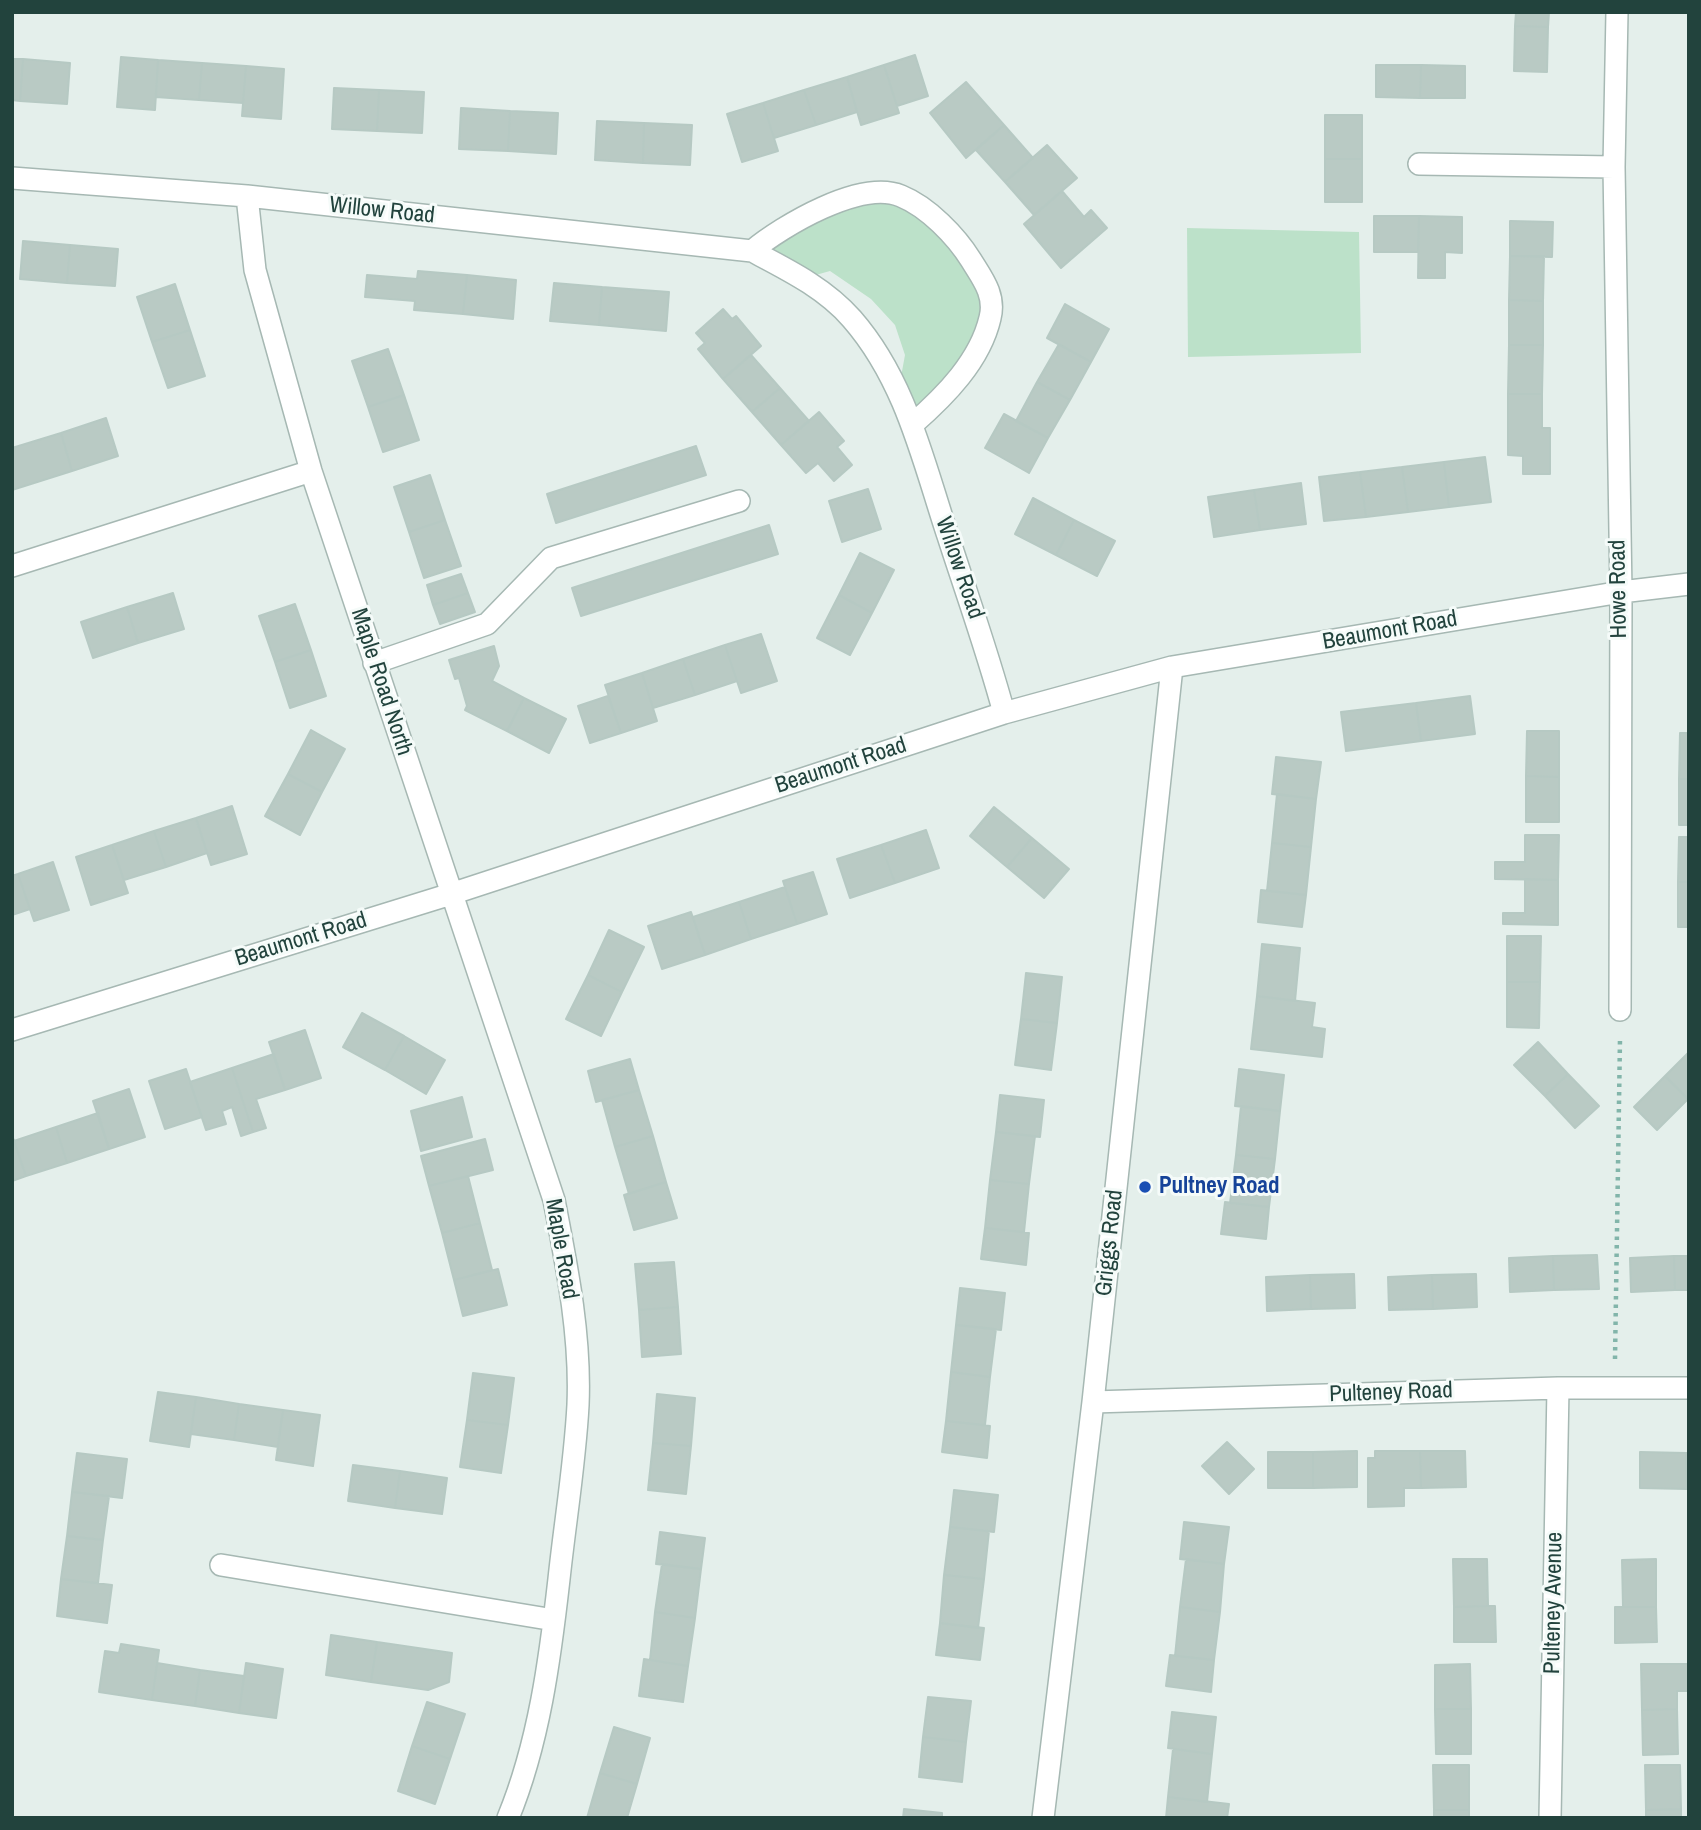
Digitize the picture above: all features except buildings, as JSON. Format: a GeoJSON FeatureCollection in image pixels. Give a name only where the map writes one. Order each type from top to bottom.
{"type":"FeatureCollection","features":[{"type":"Feature","properties":{"kind":"street","name":"Howe Road"},"geometry":{"type":"LineString","coordinates":[[1617,12],[1614,167],[1621,592],[1620,1010]]}},
{"type":"Feature","properties":{"kind":"street"},"geometry":{"type":"LineString","coordinates":[[1419,164],[1614,167]]}},
{"type":"Feature","properties":{"kind":"street","name":"Willow Road"},"geometry":{"type":"LineString","coordinates":[[12,178],[247,196],[752,251],[805,278],[852,319],[883,364],[913,424],[986,645],[1004,713]]}},
{"type":"Feature","properties":{"kind":"street"},"geometry":{"type":"LineString","coordinates":[[752,251],[779,229],[819,209],[872,193],[900,195],[933,218],[965,252],[990,290],[991,317],[976,352],[945,396],[913,424]]}},
{"type":"Feature","properties":{"kind":"street","name":"Maple Road North"},"geometry":{"type":"LineString","coordinates":[[247,196],[255,270],[311,471],[451,894]]}},
{"type":"Feature","properties":{"kind":"street"},"geometry":{"type":"LineString","coordinates":[[12,566],[311,471]]}},
{"type":"Feature","properties":{"kind":"street"},"geometry":{"type":"LineString","coordinates":[[374,663],[487,624],[551,558],[739,501]]}},
{"type":"Feature","properties":{"kind":"street","name":"Beaumont Road"},"geometry":{"type":"LineString","coordinates":[[12,1030],[451,894],[1004,713],[1172,667],[1621,592],[1689,584]]}},
{"type":"Feature","properties":{"kind":"street","name":"Griggs Road"},"geometry":{"type":"LineString","coordinates":[[1043,1818],[1093,1402],[1172,667]]}},
{"type":"Feature","properties":{"kind":"street","name":"Maple Road"},"geometry":{"type":"LineString","coordinates":[[451,894],[554,1200],[566,1261],[575,1331],[578,1404],[554,1620],[536,1732],[508,1818]]}},
{"type":"Feature","properties":{"kind":"street","name":"Pulteney Road"},"geometry":{"type":"LineString","coordinates":[[1093,1402],[1558,1388],[1689,1388]]}},
{"type":"Feature","properties":{"kind":"street","name":"Pulteney Avenue"},"geometry":{"type":"LineString","coordinates":[[1550,1818],[1558,1388]]}},
{"type":"Feature","properties":{"kind":"street"},"geometry":{"type":"LineString","coordinates":[[221,1566],[554,1620]]}},
{"type":"Feature","properties":{"kind":"path"},"geometry":{"type":"LineString","coordinates":[[1615,1389],[1620,1010]]}},
{"type":"Feature","properties":{"kind":"green space"},"geometry":{"type":"Polygon","coordinates":[[[900,195],[966,252],[991,317],[913,424],[898,393],[905,355],[895,325],[871,299],[830,271],[805,278],[752,251],[819,209],[900,195]]]}},
{"type":"Feature","properties":{"kind":"green space"},"geometry":{"type":"Polygon","coordinates":[[[1187,228],[1359,232],[1361,353],[1188,357],[1187,228]]]}},
{"type":"Feature","properties":{"kind":"place","name":"Pultney Road"},"geometry":{"type":"Point","coordinates":[1145,1187]}}]}
